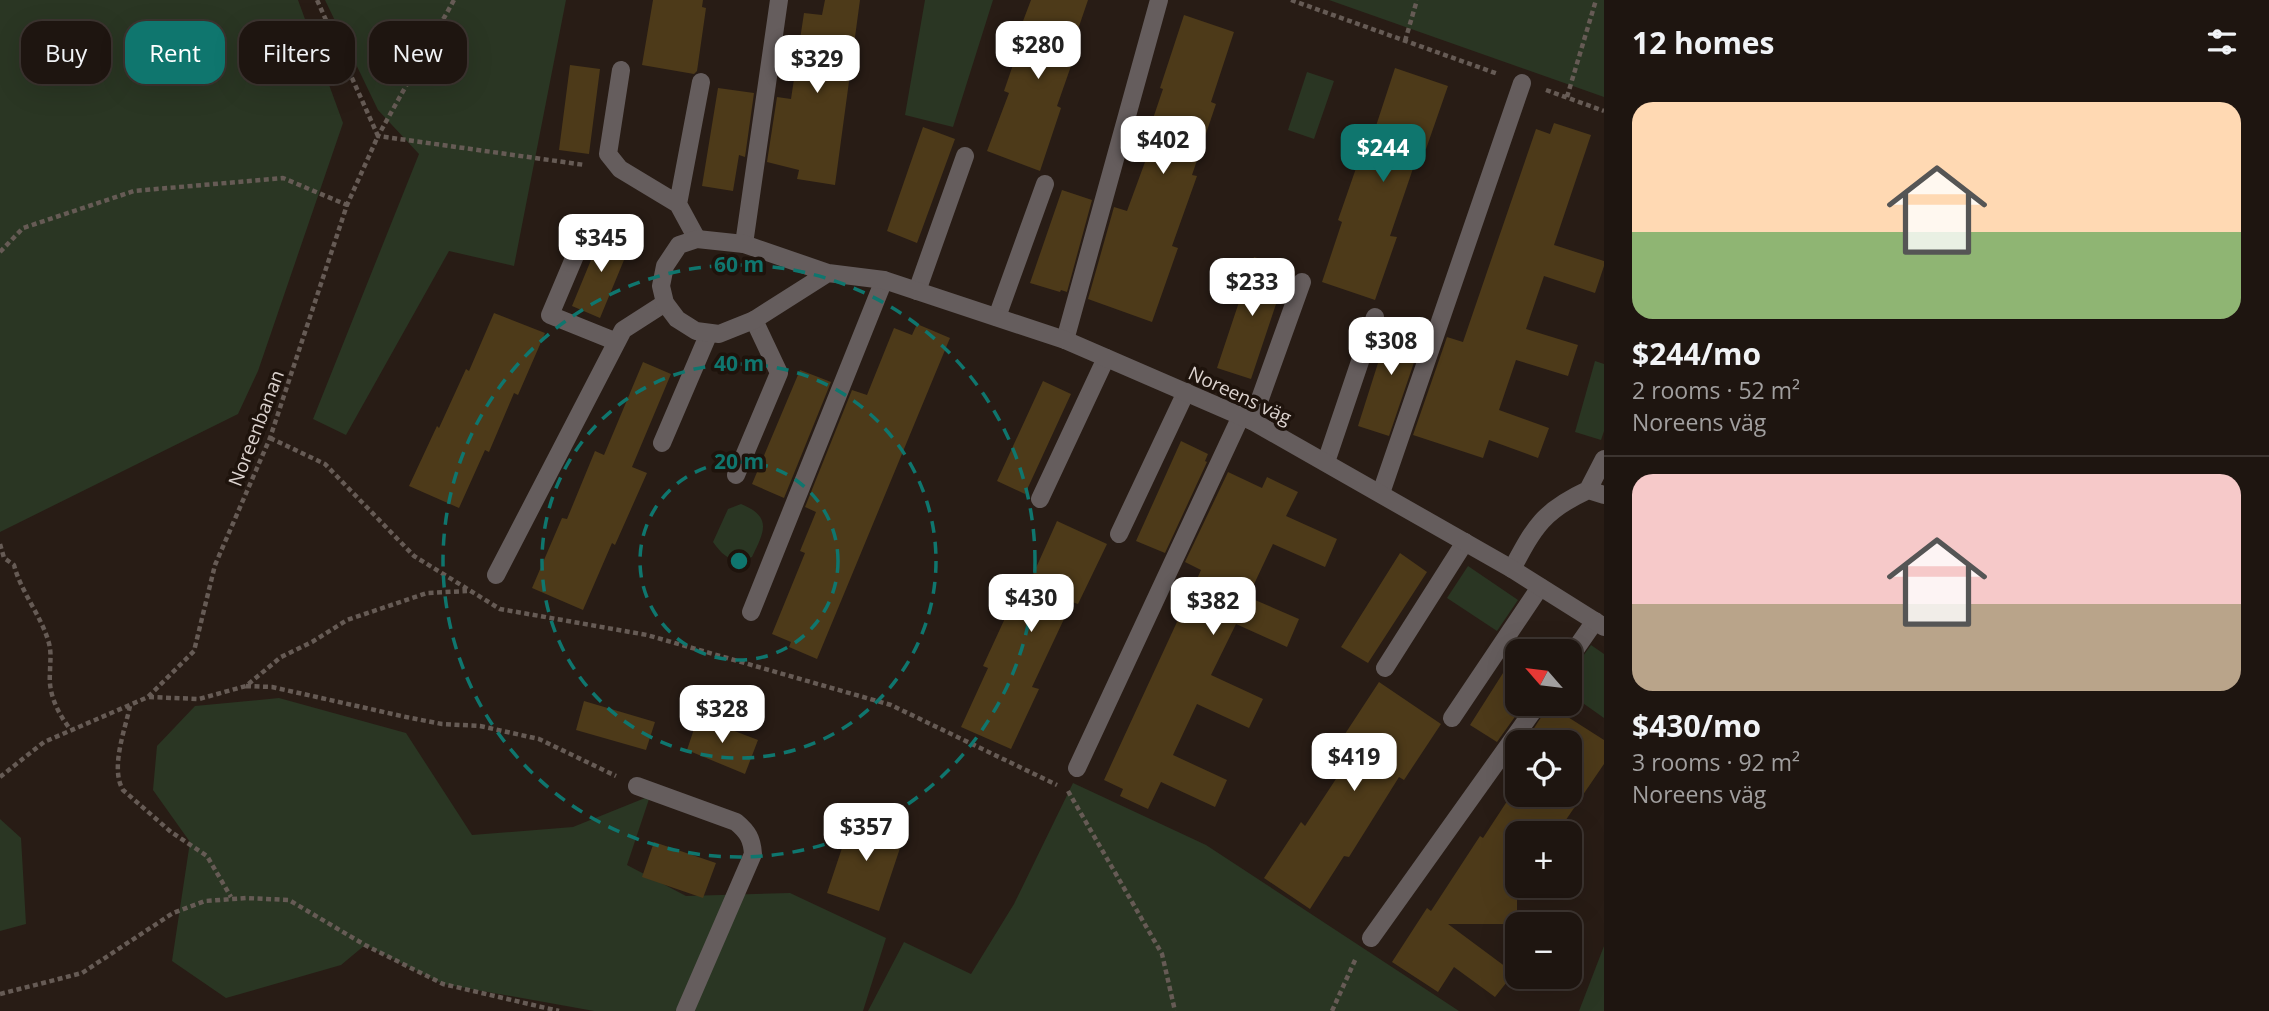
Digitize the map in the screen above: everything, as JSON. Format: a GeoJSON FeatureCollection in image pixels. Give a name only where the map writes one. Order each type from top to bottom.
{"type":"FeatureCollection","features":[{"type":"Feature","properties":{"kind":"street"},"geometry":{"type":"LineString","coordinates":[[744,244],[779,0]]}},
{"type":"Feature","properties":{"kind":"street"},"geometry":{"type":"LineString","coordinates":[[1065,340],[1159,0]]}},
{"type":"Feature","properties":{"kind":"street"},"geometry":{"type":"LineString","coordinates":[[621,70],[608,154],[620,169],[678,204],[697,239],[680,245],[665,266],[661,286],[665,303],[677,318],[696,331],[719,334],[754,320],[828,273]]}},
{"type":"Feature","properties":{"kind":"street"},"geometry":{"type":"LineString","coordinates":[[678,204],[701,82]]}},
{"type":"Feature","properties":{"kind":"street"},"geometry":{"type":"LineString","coordinates":[[1381,493],[1522,83]]}},
{"type":"Feature","properties":{"kind":"street"},"geometry":{"type":"LineString","coordinates":[[917,291],[965,156]]}},
{"type":"Feature","properties":{"kind":"street"},"geometry":{"type":"LineString","coordinates":[[997,317],[1045,184]]}},
{"type":"Feature","properties":{"kind":"street"},"geometry":{"type":"LineString","coordinates":[[583,237],[550,315],[617,342]]}},
{"type":"Feature","properties":{"kind":"street","name":"Noreens väg"},"geometry":{"type":"LineString","coordinates":[[697,239],[744,244],[828,273],[884,279],[1065,340],[1247,418],[1512,569],[1599,624]]}},
{"type":"Feature","properties":{"kind":"street"},"geometry":{"type":"LineString","coordinates":[[751,612],[884,279]]}},
{"type":"Feature","properties":{"kind":"street"},"geometry":{"type":"LineString","coordinates":[[1077,768],[1247,418],[1302,282]]}},
{"type":"Feature","properties":{"kind":"street"},"geometry":{"type":"LineString","coordinates":[[496,575],[623,330],[665,303]]}},
{"type":"Feature","properties":{"kind":"street"},"geometry":{"type":"LineString","coordinates":[[1326,462],[1375,317]]}},
{"type":"Feature","properties":{"kind":"street"},"geometry":{"type":"LineString","coordinates":[[736,475],[779,373],[754,320]]}},
{"type":"Feature","properties":{"kind":"street"},"geometry":{"type":"LineString","coordinates":[[662,443],[709,333]]}},
{"type":"Feature","properties":{"kind":"street"},"geometry":{"type":"LineString","coordinates":[[1040,499],[1106,358]]}},
{"type":"Feature","properties":{"kind":"street"},"geometry":{"type":"LineString","coordinates":[[1119,534],[1186,392]]}},
{"type":"Feature","properties":{"kind":"street"},"geometry":{"type":"LineString","coordinates":[[1512,569],[1532,530],[1559,503],[1596,492],[1604,459]]}},
{"type":"Feature","properties":{"kind":"street"},"geometry":{"type":"LineString","coordinates":[[1385,668],[1465,542]]}},
{"type":"Feature","properties":{"kind":"street"},"geometry":{"type":"LineString","coordinates":[[1452,718],[1540,587]]}},
{"type":"Feature","properties":{"kind":"street"},"geometry":{"type":"LineString","coordinates":[[1582,643],[1599,624]]}},
{"type":"Feature","properties":{"kind":"street"},"geometry":{"type":"LineString","coordinates":[[1371,938],[1529,716]]}},
{"type":"Feature","properties":{"kind":"street"},"geometry":{"type":"LineString","coordinates":[[636,786],[736,822],[747,831],[752,841],[753,854],[685,1011]]}},
{"type":"Feature","properties":{"kind":"path"},"geometry":{"type":"LineString","coordinates":[[317,0],[378,136],[620,169]]}},
{"type":"Feature","properties":{"kind":"path","name":"Noreenbanan"},"geometry":{"type":"LineString","coordinates":[[0,777],[44,742],[148,697],[194,651],[215,565],[270,438],[347,205],[378,136],[454,0]]}},
{"type":"Feature","properties":{"kind":"path"},"geometry":{"type":"LineString","coordinates":[[1291,0],[1604,111]]}},
{"type":"Feature","properties":{"kind":"path"},"geometry":{"type":"LineString","coordinates":[[1405,41],[1417,0]]}},
{"type":"Feature","properties":{"kind":"path"},"geometry":{"type":"LineString","coordinates":[[1567,97],[1596,0]]}},
{"type":"Feature","properties":{"kind":"path"},"geometry":{"type":"LineString","coordinates":[[0,252],[23,228],[134,191],[283,178],[347,205]]}},
{"type":"Feature","properties":{"kind":"path"},"geometry":{"type":"LineString","coordinates":[[270,438],[325,464],[414,556],[500,609],[647,635],[891,705],[1067,789],[1162,954],[1175,1011]]}},
{"type":"Feature","properties":{"kind":"path"},"geometry":{"type":"LineString","coordinates":[[0,544],[4,558],[14,565],[19,583],[47,637],[52,654],[50,686],[56,707],[70,729]]}},
{"type":"Feature","properties":{"kind":"path"},"geometry":{"type":"LineString","coordinates":[[246,686],[281,657],[347,620],[426,593],[468,591],[496,575]]}},
{"type":"Feature","properties":{"kind":"path"},"geometry":{"type":"LineString","coordinates":[[148,697],[200,699],[246,686],[272,687],[406,717],[442,724],[480,726],[539,739],[636,786]]}},
{"type":"Feature","properties":{"kind":"path"},"geometry":{"type":"LineString","coordinates":[[130,705],[119,763],[123,790],[171,832],[207,856],[231,897]]}},
{"type":"Feature","properties":{"kind":"path"},"geometry":{"type":"LineString","coordinates":[[0,993],[82,973],[173,913],[205,901],[231,897],[289,900],[365,945],[443,984],[559,1011]]}},
{"type":"Feature","properties":{"kind":"path"},"geometry":{"type":"LineString","coordinates":[[1332,1011],[1353,963],[1371,938]]}},
{"type":"Feature","properties":{"kind":"green space"},"geometry":{"type":"Polygon","coordinates":[[[0,0],[298,0],[306,21],[239,21],[239,84],[329,84],[343,123],[258,371],[238,414],[0,532],[0,0]]]}},
{"type":"Feature","properties":{"kind":"green space"},"geometry":{"type":"Polygon","coordinates":[[[325,0],[566,0],[514,266],[449,251],[346,435],[313,419],[419,154],[378,110],[355,62],[355,21],[335,21],[325,0]]]}},
{"type":"Feature","properties":{"kind":"green space"},"geometry":{"type":"Polygon","coordinates":[[[925,0],[993,0],[953,127],[905,115],[925,0]]]}},
{"type":"Feature","properties":{"kind":"green space"},"geometry":{"type":"Polygon","coordinates":[[[1329,0],[1604,0],[1604,97],[1329,0]]]}},
{"type":"Feature","properties":{"kind":"green space"},"geometry":{"type":"Polygon","coordinates":[[[1307,72],[1334,81],[1314,139],[1288,130],[1307,72]]]}},
{"type":"Feature","properties":{"kind":"green space"},"geometry":{"type":"Polygon","coordinates":[[[1595,361],[1604,364],[1604,431],[1601,440],[1575,432],[1595,361]]]}},
{"type":"Feature","properties":{"kind":"green space"},"geometry":{"type":"Polygon","coordinates":[[[741,504],[758,514],[763,526],[752,557],[740,560],[726,556],[713,542],[728,509],[741,504]]]}},
{"type":"Feature","properties":{"kind":"green space"},"geometry":{"type":"Polygon","coordinates":[[[1468,566],[1518,600],[1497,631],[1447,598],[1468,566]]]}},
{"type":"Feature","properties":{"kind":"green space"},"geometry":{"type":"Polygon","coordinates":[[[1591,645],[1604,654],[1604,718],[1582,702],[1582,657],[1591,645]]]}},
{"type":"Feature","properties":{"kind":"green space"},"geometry":{"type":"Polygon","coordinates":[[[279,698],[406,733],[472,835],[573,827],[650,796],[627,865],[686,896],[790,893],[886,938],[863,1011],[594,1011],[443,984],[365,945],[341,965],[226,998],[172,961],[190,842],[153,790],[157,746],[195,706],[279,698]]]}},
{"type":"Feature","properties":{"kind":"green space"},"geometry":{"type":"Polygon","coordinates":[[[1073,783],[1206,845],[1459,1011],[868,1011],[904,942],[971,974],[1014,904],[1073,783]]]}},
{"type":"Feature","properties":{"kind":"green space"},"geometry":{"type":"Polygon","coordinates":[[[0,819],[21,838],[26,924],[0,931],[0,819]]]}},
{"type":"Feature","properties":{"kind":"green space"},"geometry":{"type":"Polygon","coordinates":[[[1604,946],[1604,1011],[1579,1011],[1604,946]]]}},
{"type":"Feature","properties":{"kind":"building"},"geometry":{"type":"Polygon","coordinates":[[[653,0],[703,0],[702,7],[706,8],[697,71],[694,74],[642,65],[653,0]]]}},
{"type":"Feature","properties":{"kind":"building"},"geometry":{"type":"Polygon","coordinates":[[[825,0],[860,0],[835,185],[797,179],[799,170],[767,162],[777,97],[791,99],[804,13],[822,15],[825,0]]]}},
{"type":"Feature","properties":{"kind":"building"},"geometry":{"type":"Polygon","coordinates":[[[1031,0],[1088,0],[1073,44],[1078,46],[1057,106],[1061,108],[1040,171],[987,151],[1009,93],[1004,91],[1025,30],[1020,29],[1031,0]]]}},
{"type":"Feature","properties":{"kind":"building"},"geometry":{"type":"Polygon","coordinates":[[[1184,15],[1234,32],[1211,102],[1216,104],[1192,175],[1197,176],[1172,246],[1178,248],[1152,322],[1088,299],[1114,207],[1127,211],[1145,162],[1139,160],[1184,15]]]}},
{"type":"Feature","properties":{"kind":"building"},"geometry":{"type":"Polygon","coordinates":[[[570,65],[600,69],[589,154],[559,150],[570,65]]]}},
{"type":"Feature","properties":{"kind":"building"},"geometry":{"type":"Polygon","coordinates":[[[1395,68],[1448,86],[1426,149],[1420,148],[1390,236],[1397,237],[1375,300],[1322,282],[1342,222],[1338,220],[1370,128],[1375,129],[1395,68]]]}},
{"type":"Feature","properties":{"kind":"building"},"geometry":{"type":"Polygon","coordinates":[[[718,88],[754,93],[745,157],[739,155],[733,191],[702,186],[718,88]]]}},
{"type":"Feature","properties":{"kind":"building"},"geometry":{"type":"Polygon","coordinates":[[[1554,123],[1591,135],[1554,245],[1604,261],[1604,266],[1595,293],[1544,276],[1526,329],[1578,345],[1568,376],[1516,360],[1499,410],[1549,428],[1538,458],[1489,440],[1483,458],[1413,435],[1447,337],[1463,342],[1536,129],[1550,134],[1554,123]]]}},
{"type":"Feature","properties":{"kind":"building"},"geometry":{"type":"Polygon","coordinates":[[[923,127],[955,139],[917,243],[887,231],[923,127]]]}},
{"type":"Feature","properties":{"kind":"building"},"geometry":{"type":"Polygon","coordinates":[[[1062,190],[1092,200],[1067,292],[1030,283],[1062,190]]]}},
{"type":"Feature","properties":{"kind":"building"},"geometry":{"type":"Polygon","coordinates":[[[603,231],[631,243],[600,318],[572,306],[603,231]]]}},
{"type":"Feature","properties":{"kind":"building"},"geometry":{"type":"Polygon","coordinates":[[[1254,257],[1288,268],[1251,379],[1217,368],[1254,257]]]}},
{"type":"Feature","properties":{"kind":"building"},"geometry":{"type":"Polygon","coordinates":[[[494,313],[545,333],[518,395],[514,393],[489,452],[485,450],[459,508],[409,486],[466,369],[469,371],[494,313]]]}},
{"type":"Feature","properties":{"kind":"building"},"geometry":{"type":"Polygon","coordinates":[[[1392,319],[1425,330],[1389,436],[1358,426],[1392,319]]]}},
{"type":"Feature","properties":{"kind":"building"},"geometry":{"type":"Polygon","coordinates":[[[917,324],[950,338],[817,659],[789,647],[791,642],[772,634],[805,553],[800,551],[816,512],[805,507],[852,390],[867,395],[894,328],[912,335],[917,324]]]}},
{"type":"Feature","properties":{"kind":"building"},"geometry":{"type":"Polygon","coordinates":[[[643,362],[671,374],[632,467],[647,473],[583,610],[532,588],[562,518],[567,519],[595,451],[604,455],[643,362]]]}},
{"type":"Feature","properties":{"kind":"building"},"geometry":{"type":"Polygon","coordinates":[[[800,370],[831,382],[784,498],[752,484],[800,370]]]}},
{"type":"Feature","properties":{"kind":"building"},"geometry":{"type":"Polygon","coordinates":[[[1043,381],[1071,394],[1025,494],[997,481],[1043,381]]]}},
{"type":"Feature","properties":{"kind":"building"},"geometry":{"type":"Polygon","coordinates":[[[1181,441],[1208,454],[1205,461],[1207,462],[1165,553],[1136,541],[1181,441]]]}},
{"type":"Feature","properties":{"kind":"building"},"geometry":{"type":"Polygon","coordinates":[[[1228,472],[1262,488],[1267,477],[1298,492],[1286,516],[1337,539],[1325,567],[1273,544],[1248,597],[1299,619],[1287,647],[1236,624],[1211,675],[1263,699],[1249,728],[1197,704],[1173,755],[1227,780],[1215,807],[1161,782],[1148,809],[1120,796],[1123,789],[1104,780],[1201,570],[1185,562],[1228,472]]]}},
{"type":"Feature","properties":{"kind":"building"},"geometry":{"type":"Polygon","coordinates":[[[1057,521],[1107,544],[1078,604],[1072,602],[1032,687],[1039,689],[1011,749],[961,727],[988,668],[983,666],[1024,577],[1031,579],[1057,521]]]}},
{"type":"Feature","properties":{"kind":"building"},"geometry":{"type":"Polygon","coordinates":[[[1400,553],[1427,572],[1368,663],[1341,647],[1400,553]]]}},
{"type":"Feature","properties":{"kind":"building"},"geometry":{"type":"Polygon","coordinates":[[[1505,670],[1505,716],[1515,716],[1497,742],[1470,725],[1505,670]]]}},
{"type":"Feature","properties":{"kind":"building"},"geometry":{"type":"Polygon","coordinates":[[[1379,682],[1441,724],[1404,780],[1399,777],[1349,857],[1344,856],[1310,909],[1264,878],[1301,822],[1305,826],[1357,747],[1343,737],[1379,682]]]}},
{"type":"Feature","properties":{"kind":"building"},"geometry":{"type":"Polygon","coordinates":[[[584,701],[655,722],[646,750],[576,730],[584,701]]]}},
{"type":"Feature","properties":{"kind":"building"},"geometry":{"type":"Polygon","coordinates":[[[1542,716],[1566,716],[1604,740],[1604,764],[1582,796],[1582,730],[1533,730],[1542,716]]]}},
{"type":"Feature","properties":{"kind":"building"},"geometry":{"type":"Polygon","coordinates":[[[698,717],[758,740],[745,774],[687,750],[698,717]]]}},
{"type":"Feature","properties":{"kind":"building"},"geometry":{"type":"Polygon","coordinates":[[[1505,804],[1505,807],[1575,807],[1565,821],[1505,821],[1505,898],[1517,898],[1517,912],[1505,912],[1505,924],[1448,924],[1505,966],[1505,984],[1495,997],[1454,967],[1438,992],[1392,962],[1427,908],[1431,911],[1480,836],[1483,838],[1505,804]]]}},
{"type":"Feature","properties":{"kind":"building"},"geometry":{"type":"Polygon","coordinates":[[[853,815],[905,833],[879,911],[827,893],[853,815]]]}},
{"type":"Feature","properties":{"kind":"building"},"geometry":{"type":"Polygon","coordinates":[[[654,842],[716,863],[703,898],[642,877],[654,842]]]}}]}
